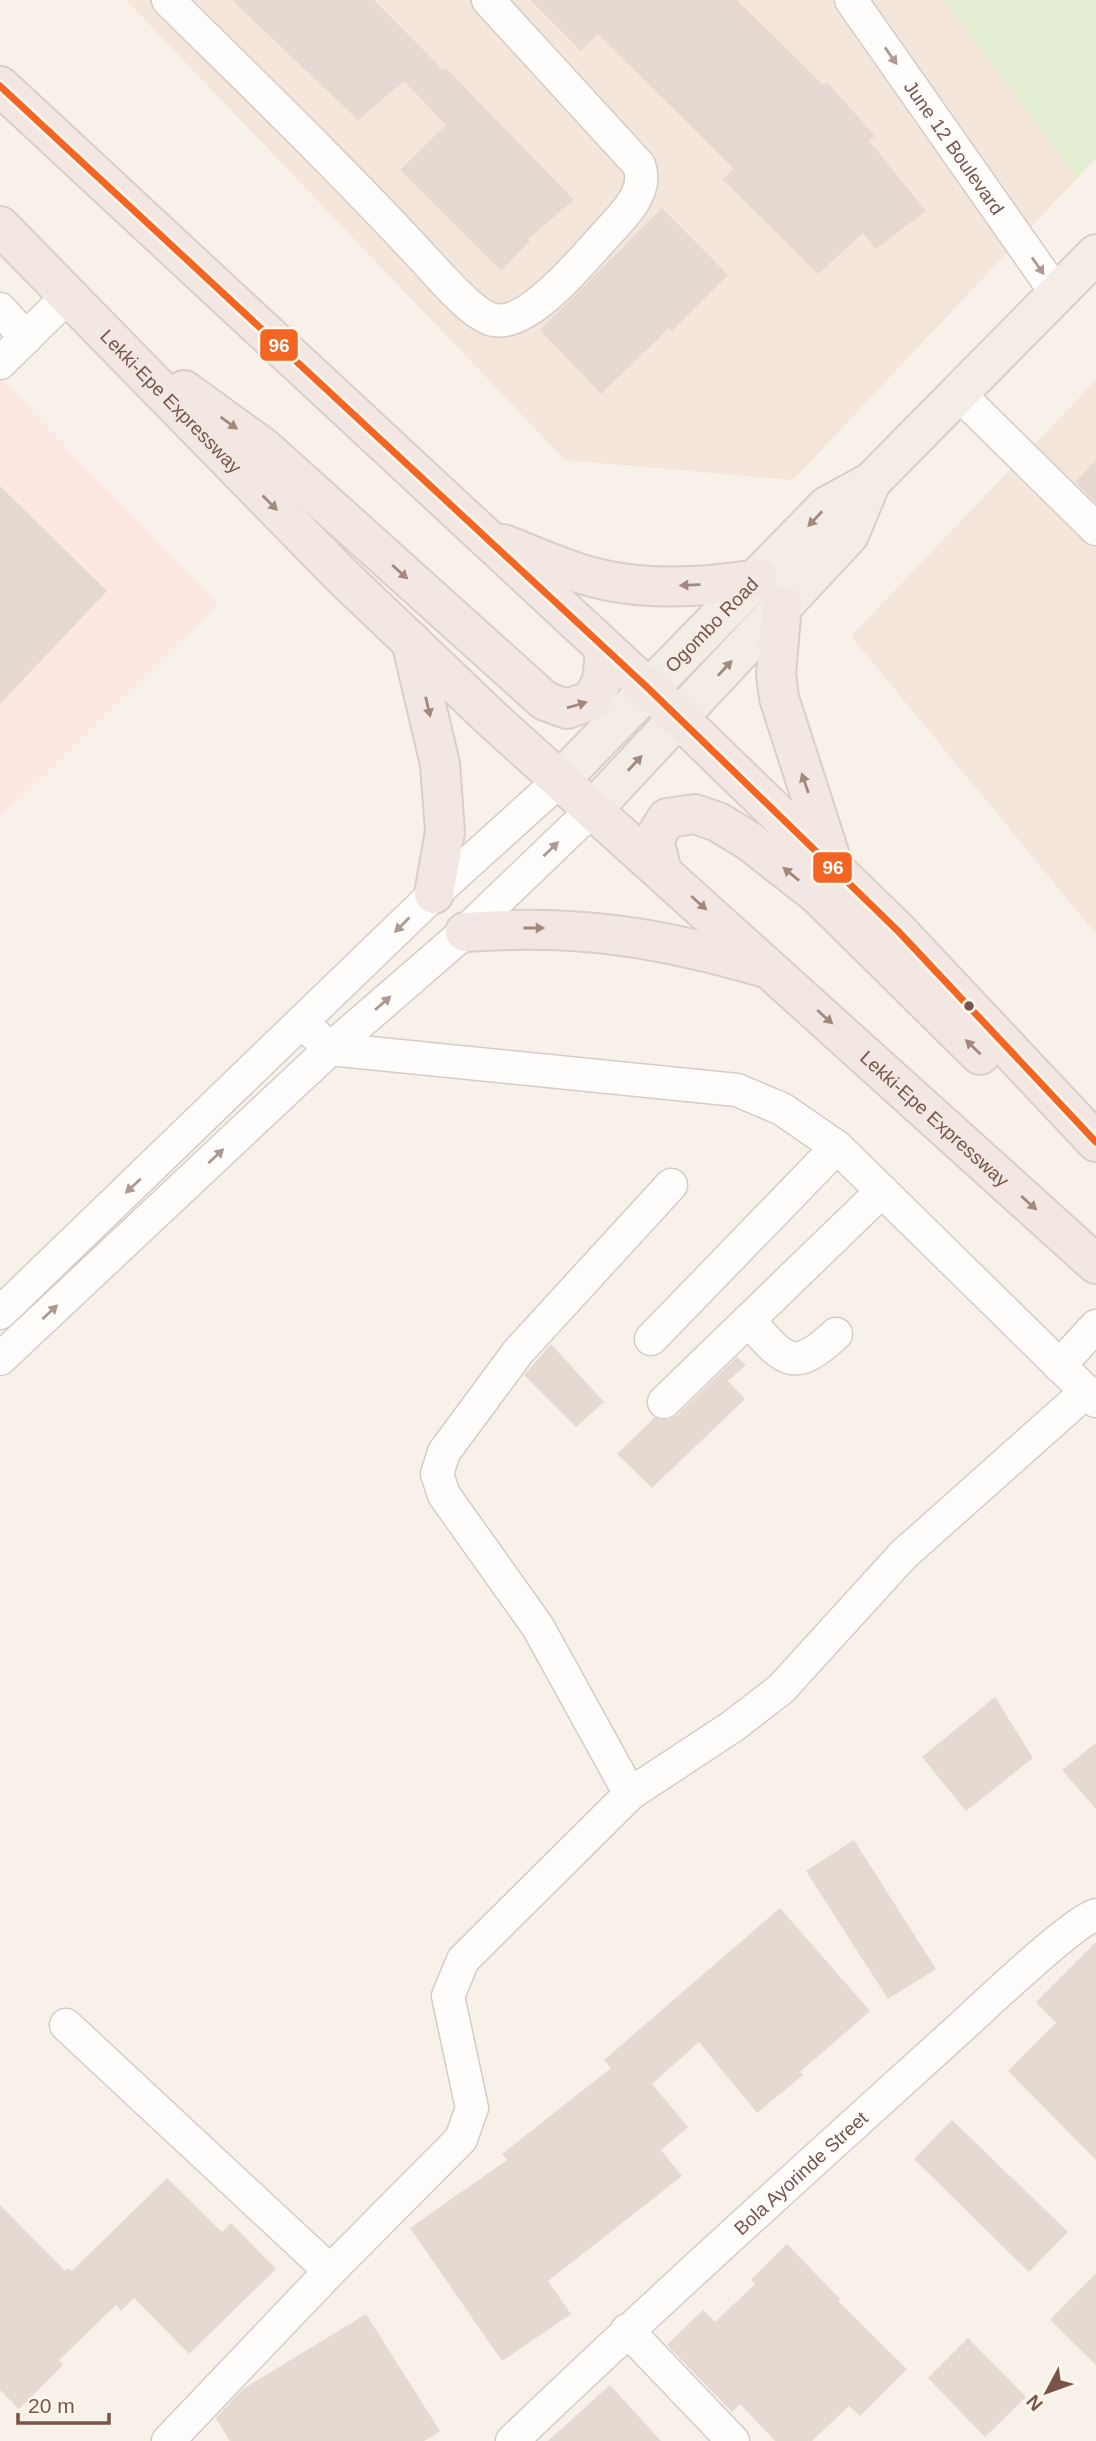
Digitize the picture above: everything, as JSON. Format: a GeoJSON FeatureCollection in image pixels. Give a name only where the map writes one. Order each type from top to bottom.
{"type":"FeatureCollection","features":[{"type":"Feature","properties":{"kind":"highway"},"geometry":{"type":"LineString","coordinates":[[0,86],[650,690],[898,931],[1091,1137]]}},
{"type":"Feature","properties":{"kind":"highway","name":"Lekki-Epe Expressway"},"geometry":{"type":"LineString","coordinates":[[0,226],[341,575],[560,780],[661,868],[1096,1264]]}},
{"type":"Feature","properties":{"kind":"highway"},"geometry":{"type":"LineString","coordinates":[[94,325],[264,448],[545,701],[567,709],[592,700],[602,681],[605,651]]}},
{"type":"Feature","properties":{"kind":"highway"},"geometry":{"type":"LineString","coordinates":[[485,537],[586,575],[631,584],[725,584],[770,592],[779,698],[835,871]]}},
{"type":"Feature","properties":{"kind":"highway"},"geometry":{"type":"LineString","coordinates":[[411,641],[440,764],[445,832],[434,894]]}},
{"type":"Feature","properties":{"kind":"highway"},"geometry":{"type":"LineString","coordinates":[[661,868],[654,839],[667,818],[695,814],[718,822],[739,834],[818,895],[1034,1103],[1091,1137]]}},
{"type":"Feature","properties":{"kind":"highway"},"geometry":{"type":"LineString","coordinates":[[466,932],[532,928],[605,932],[701,950],[775,971]]}},
{"type":"Feature","properties":{"kind":"main road","name":"Ogombo Road"},"geometry":{"type":"LineString","coordinates":[[560,780],[650,690],[770,592],[849,535],[872,482],[1096,254]]}},
{"type":"Feature","properties":{"kind":"main road","name":"Ogombo Road"},"geometry":{"type":"LineString","coordinates":[[593,809],[678,718],[770,592]]}},
{"type":"Feature","properties":{"kind":"street"},"geometry":{"type":"LineString","coordinates":[[168,0],[381,212],[443,279],[481,315],[494,320],[513,318],[532,309],[593,248],[640,191],[644,177],[639,165],[488,0]]}},
{"type":"Feature","properties":{"kind":"street","name":"June 12 Boulevard"},"geometry":{"type":"LineString","coordinates":[[851,0],[1057,294]]}},
{"type":"Feature","properties":{"kind":"street"},"geometry":{"type":"LineString","coordinates":[[0,363],[67,297]]}},
{"type":"Feature","properties":{"kind":"street"},"geometry":{"type":"LineString","coordinates":[[0,309],[26,338]]}},
{"type":"Feature","properties":{"kind":"street"},"geometry":{"type":"LineString","coordinates":[[960,395],[1096,529]]}},
{"type":"Feature","properties":{"kind":"street"},"geometry":{"type":"LineString","coordinates":[[0,1313],[434,894],[560,780]]}},
{"type":"Feature","properties":{"kind":"street"},"geometry":{"type":"LineString","coordinates":[[0,1359],[330,1049],[466,932],[593,809]]}},
{"type":"Feature","properties":{"kind":"street"},"geometry":{"type":"LineString","coordinates":[[168,2441],[330,2271],[461,2139],[472,2108],[447,1996],[463,1960],[630,1794],[733,1726],[781,1689],[903,1555],[1091,1396],[837,1147],[782,1109],[737,1090],[330,1049],[303,1023]]}},
{"type":"Feature","properties":{"kind":"street"},"geometry":{"type":"LineString","coordinates":[[651,1339],[837,1147]]}},
{"type":"Feature","properties":{"kind":"street"},"geometry":{"type":"LineString","coordinates":[[630,1794],[538,1628],[444,1495],[437,1474],[444,1452],[518,1352],[671,1185]]}},
{"type":"Feature","properties":{"kind":"street"},"geometry":{"type":"LineString","coordinates":[[664,1402],[750,1322],[881,1191]]}},
{"type":"Feature","properties":{"kind":"street"},"geometry":{"type":"LineString","coordinates":[[750,1322],[779,1354],[794,1359],[812,1356],[836,1334]]}},
{"type":"Feature","properties":{"kind":"street"},"geometry":{"type":"LineString","coordinates":[[1059,1366],[1096,1326]]}},
{"type":"Feature","properties":{"kind":"street","name":"Bola Ayorinde Street"},"geometry":{"type":"LineString","coordinates":[[512,2441],[627,2330],[977,2013],[1056,1943],[1096,1915]]}},
{"type":"Feature","properties":{"kind":"street"},"geometry":{"type":"LineString","coordinates":[[66,2025],[330,2271]]}},
{"type":"Feature","properties":{"kind":"street"},"geometry":{"type":"LineString","coordinates":[[627,2330],[733,2441]]}},
{"type":"Feature","properties":{"kind":"shaded area"},"geometry":{"type":"Polygon","coordinates":[[[126,0],[1096,0],[1096,158],[793,480],[565,460],[126,0]]]}},
{"type":"Feature","properties":{"kind":"shaded area"},"geometry":{"type":"Polygon","coordinates":[[[0,378],[217,604],[0,819],[0,378]]]}},
{"type":"Feature","properties":{"kind":"shaded area"},"geometry":{"type":"Polygon","coordinates":[[[1096,380],[1096,934],[851,636],[1096,380]]]}},
{"type":"Feature","properties":{"kind":"green space"},"geometry":{"type":"Polygon","coordinates":[[[944,0],[1096,0],[1096,158],[1077,178],[944,0]]]}},
{"type":"Feature","properties":{"kind":"building"},"geometry":{"type":"Polygon","coordinates":[[[232,0],[374,0],[443,70],[446,68],[574,200],[528,239],[530,241],[501,271],[400,170],[446,125],[404,81],[358,120],[232,0]]]}},
{"type":"Feature","properties":{"kind":"building"},"geometry":{"type":"Polygon","coordinates":[[[530,0],[737,0],[823,85],[827,82],[875,136],[869,141],[926,211],[876,249],[863,233],[818,274],[722,179],[734,169],[598,34],[581,51],[530,0]]]}},
{"type":"Feature","properties":{"kind":"building"},"geometry":{"type":"Polygon","coordinates":[[[662,208],[728,275],[672,331],[669,328],[601,394],[540,330],[662,208]]]}},
{"type":"Feature","properties":{"kind":"building"},"geometry":{"type":"Polygon","coordinates":[[[1096,460],[1096,503],[1075,482],[1096,460]]]}},
{"type":"Feature","properties":{"kind":"building"},"geometry":{"type":"Polygon","coordinates":[[[0,486],[107,591],[0,704],[0,486]]]}},
{"type":"Feature","properties":{"kind":"building"},"geometry":{"type":"Polygon","coordinates":[[[551,1344],[604,1402],[576,1427],[524,1375],[551,1344]]]}},
{"type":"Feature","properties":{"kind":"building"},"geometry":{"type":"Polygon","coordinates":[[[737,1357],[746,1365],[728,1381],[745,1399],[652,1488],[617,1454],[655,1417],[668,1420],[677,1415],[737,1357]]]}},
{"type":"Feature","properties":{"kind":"building"},"geometry":{"type":"Polygon","coordinates":[[[995,1697],[1033,1758],[966,1811],[922,1757],[995,1697]]]}},
{"type":"Feature","properties":{"kind":"building"},"geometry":{"type":"Polygon","coordinates":[[[1096,1743],[1096,1809],[1062,1770],[1096,1743]]]}},
{"type":"Feature","properties":{"kind":"building"},"geometry":{"type":"Polygon","coordinates":[[[854,1840],[936,1969],[888,1999],[806,1871],[854,1840]]]}},
{"type":"Feature","properties":{"kind":"building"},"geometry":{"type":"Polygon","coordinates":[[[780,1908],[870,2011],[800,2072],[803,2075],[757,2113],[699,2042],[652,2084],[688,2127],[661,2150],[682,2176],[548,2281],[571,2314],[502,2361],[410,2228],[507,2160],[502,2154],[611,2068],[604,2060],[780,1908]]]}},
{"type":"Feature","properties":{"kind":"building"},"geometry":{"type":"Polygon","coordinates":[[[1096,1942],[1096,2160],[1008,2071],[1056,2023],[1036,2002],[1096,1942]]]}},
{"type":"Feature","properties":{"kind":"building"},"geometry":{"type":"Polygon","coordinates":[[[952,2120],[1068,2232],[1029,2272],[914,2159],[952,2120]]]}},
{"type":"Feature","properties":{"kind":"building"},"geometry":{"type":"Polygon","coordinates":[[[167,2178],[222,2232],[231,2223],[276,2269],[189,2354],[134,2298],[121,2311],[116,2305],[59,2360],[63,2365],[19,2409],[0,2390],[0,2205],[65,2271],[69,2268],[72,2271],[167,2178]]]}},
{"type":"Feature","properties":{"kind":"building"},"geometry":{"type":"Polygon","coordinates":[[[787,2244],[840,2299],[838,2301],[907,2369],[860,2416],[849,2406],[812,2441],[775,2441],[740,2404],[732,2412],[667,2345],[703,2310],[715,2322],[755,2284],[751,2280],[787,2244]]]}},
{"type":"Feature","properties":{"kind":"building"},"geometry":{"type":"Polygon","coordinates":[[[1096,2273],[1096,2365],[1050,2320],[1096,2273]]]}},
{"type":"Feature","properties":{"kind":"building"},"geometry":{"type":"Polygon","coordinates":[[[366,2314],[440,2431],[424,2441],[230,2441],[216,2418],[243,2389],[366,2314]]]}},
{"type":"Feature","properties":{"kind":"building"},"geometry":{"type":"Polygon","coordinates":[[[968,2338],[1026,2397],[985,2437],[928,2378],[968,2338]]]}},
{"type":"Feature","properties":{"kind":"building"},"geometry":{"type":"Polygon","coordinates":[[[610,2385],[661,2441],[548,2441],[610,2385]]]}},
{"type":"Feature","properties":{"kind":"transit line","name":"96"},"geometry":{"type":"LineString","coordinates":[[0,86],[650,690],[898,931],[1096,1142]]}}]}
